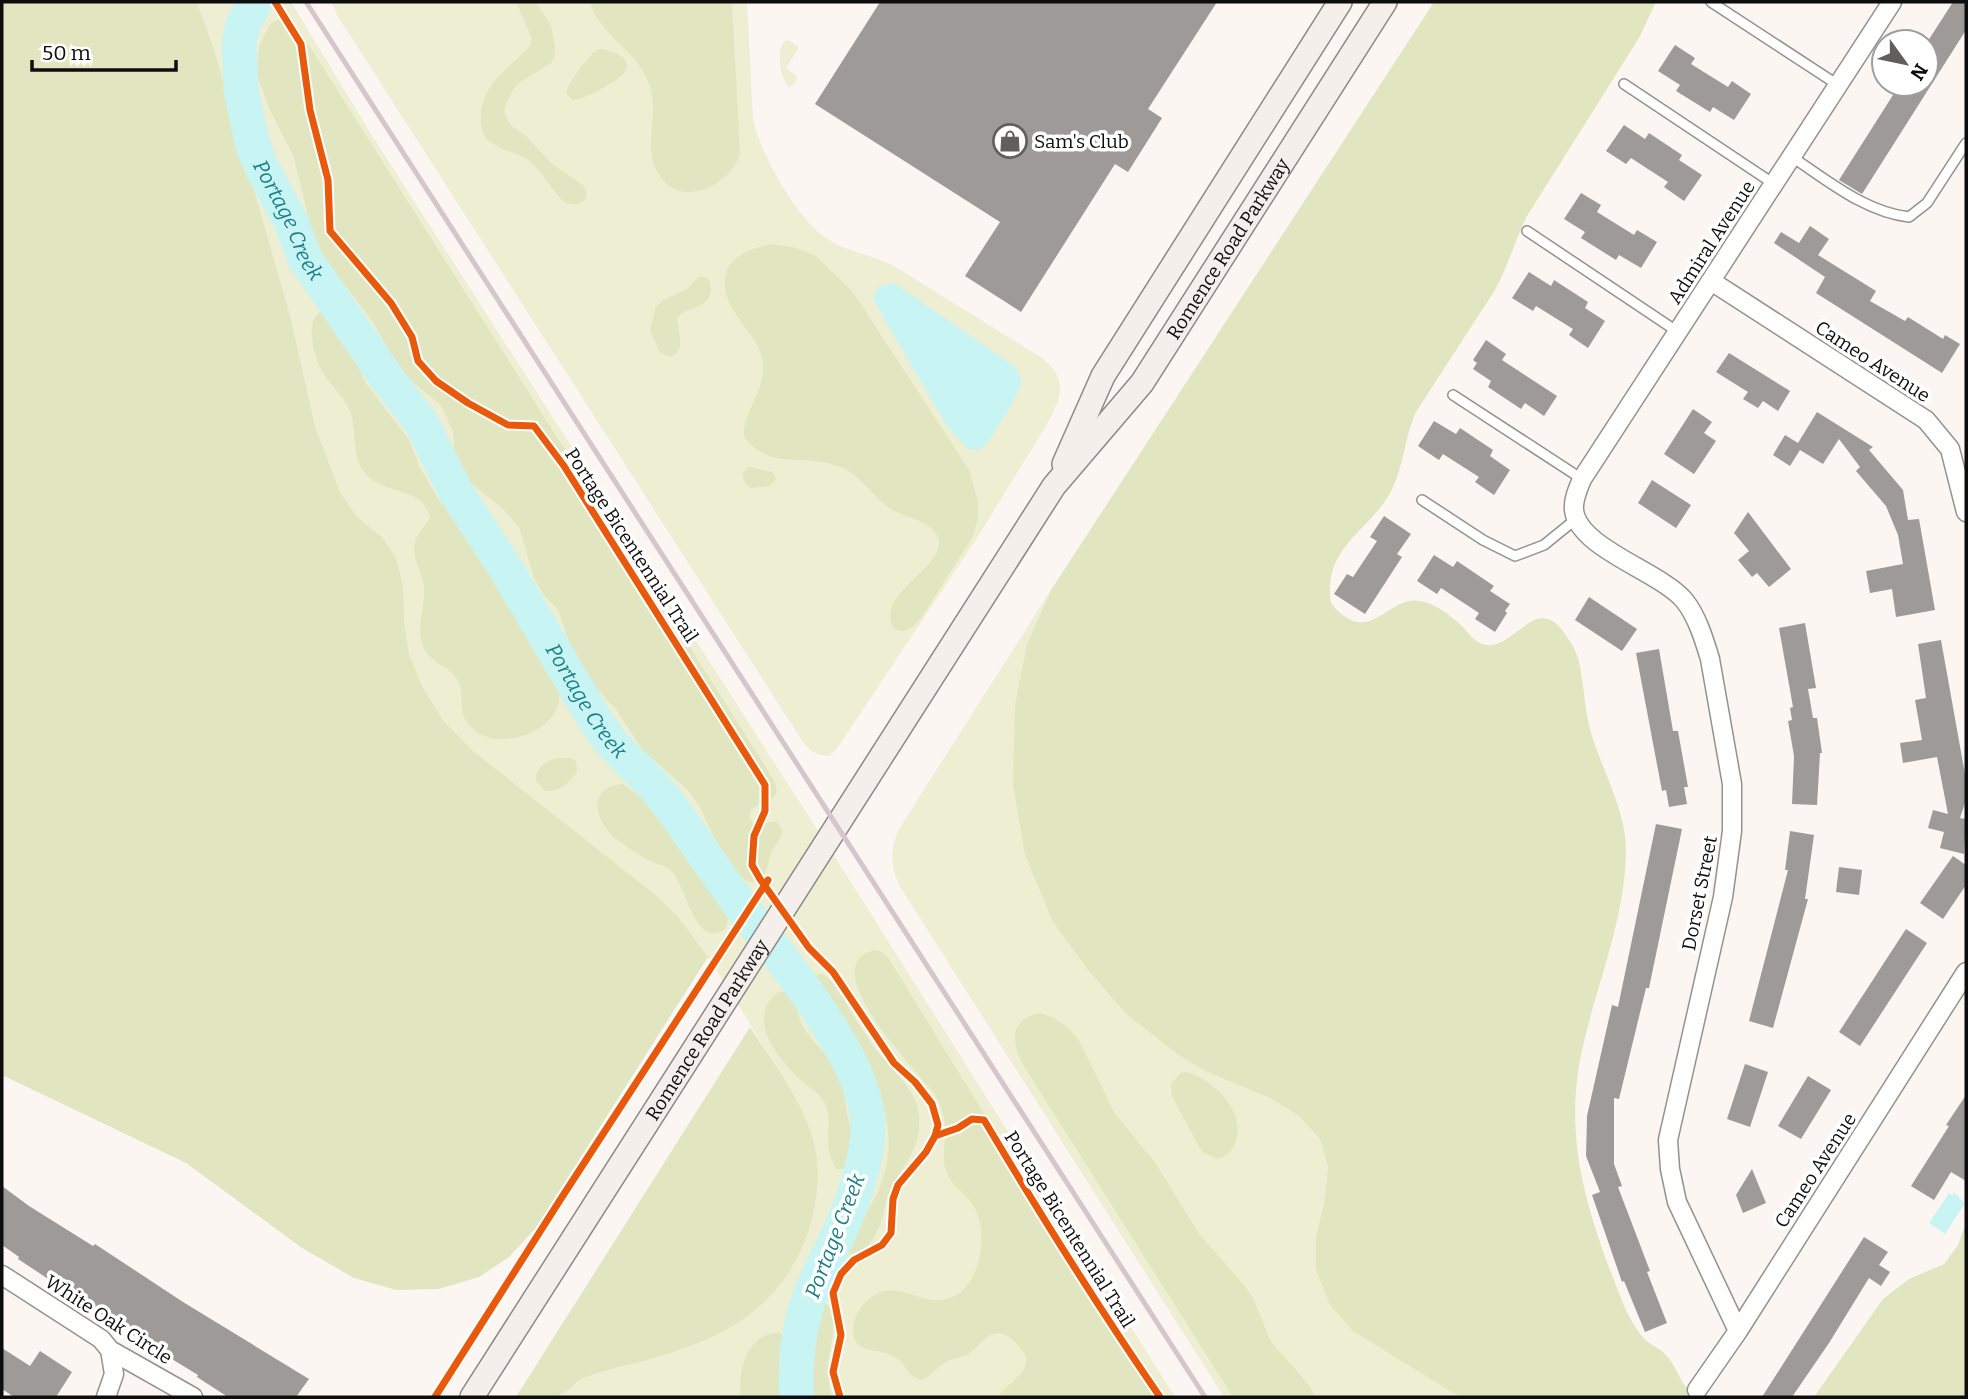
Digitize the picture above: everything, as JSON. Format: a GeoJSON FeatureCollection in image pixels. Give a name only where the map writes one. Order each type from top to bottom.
{"type":"FeatureCollection","features":[{"type":"Feature","properties":{"kind":"street","name":"Romence Road Parkway"},"geometry":{"type":"LineString","coordinates":[[1054,486],[1103,376],[1340,2]]}},
{"type":"Feature","properties":{"kind":"street","name":"Romence Road Parkway"},"geometry":{"type":"LineString","coordinates":[[472,1397],[1054,486],[1142,383],[1385,2]]}},
{"type":"Feature","properties":{"kind":"street","name":"Admiral Avenue"},"geometry":{"type":"LineString","coordinates":[[1575,513],[1582,479],[1892,2]]}},
{"type":"Feature","properties":{"kind":"street","name":"Cameo Avenue"},"geometry":{"type":"LineString","coordinates":[[1711,281],[1926,420],[1950,449],[1966,512]]}},
{"type":"Feature","properties":{"kind":"street","name":"Dorset Street"},"geometry":{"type":"LineString","coordinates":[[1575,513],[1581,529],[1593,540],[1673,590],[1685,601],[1700,629],[1710,659],[1732,784],[1732,831],[1723,897],[1668,1140],[1670,1169],[1677,1202],[1738,1331]]}},
{"type":"Feature","properties":{"kind":"street","name":"Cameo Avenue"},"geometry":{"type":"LineString","coordinates":[[1697,1390],[1738,1331],[1966,972]]}},
{"type":"Feature","properties":{"kind":"street","name":"White Oak Circle"},"geometry":{"type":"LineString","coordinates":[[2,1275],[101,1339],[110,1350],[193,1397]]}},
{"type":"Feature","properties":{"kind":"street"},"geometry":{"type":"LineString","coordinates":[[106,1397],[114,1374],[110,1350]]}},
{"type":"Feature","properties":{"kind":"lane"},"geometry":{"type":"LineString","coordinates":[[1711,2],[1838,85]]}},
{"type":"Feature","properties":{"kind":"lane"},"geometry":{"type":"LineString","coordinates":[[1624,84],[1774,184]]}},
{"type":"Feature","properties":{"kind":"lane"},"geometry":{"type":"LineString","coordinates":[[1792,157],[1861,201],[1892,215],[1909,217],[1927,203],[1966,143]]}},
{"type":"Feature","properties":{"kind":"lane"},"geometry":{"type":"LineString","coordinates":[[1527,231],[1678,332]]}},
{"type":"Feature","properties":{"kind":"lane"},"geometry":{"type":"LineString","coordinates":[[1453,395],[1582,479]]}},
{"type":"Feature","properties":{"kind":"lane"},"geometry":{"type":"LineString","coordinates":[[1422,500],[1483,540],[1515,556],[1544,545],[1575,513]]}},
{"type":"Feature","properties":{"kind":"green space"},"geometry":{"type":"Polygon","coordinates":[[[2,2],[197,2],[214,49],[290,315],[315,426],[340,492],[357,517],[382,537],[396,558],[403,586],[404,622],[409,654],[422,686],[442,719],[472,750],[657,896],[678,917],[708,957],[535,1229],[509,1257],[479,1277],[439,1289],[396,1290],[354,1278],[302,1248],[186,1163],[2,1075],[2,2]]]}},
{"type":"Feature","properties":{"kind":"green space"},"geometry":{"type":"Polygon","coordinates":[[[197,2],[291,2],[371,134],[854,887],[1175,1397],[557,1397],[585,1378],[754,1312],[787,1275],[807,1126],[797,1102],[732,994],[677,918],[657,896],[472,750],[442,719],[421,686],[409,654],[404,622],[382,537],[357,517],[340,492],[315,426],[290,315],[214,49],[197,2]]]}},
{"type":"Feature","properties":{"kind":"green space"},"geometry":{"type":"Polygon","coordinates":[[[332,2],[747,2],[753,120],[772,169],[805,219],[836,244],[894,266],[1042,358],[1057,374],[1060,382],[1059,398],[1046,426],[975,541],[836,750],[829,756],[813,752],[801,739],[337,15],[332,2]]]}},
{"type":"Feature","properties":{"kind":"green space"},"geometry":{"type":"Polygon","coordinates":[[[516,2],[536,2],[551,26],[555,45],[554,58],[551,63],[514,88],[505,106],[505,114],[510,125],[526,136],[551,163],[584,186],[587,196],[578,204],[566,203],[531,162],[492,143],[482,130],[482,107],[490,87],[530,46],[532,39],[516,2]]]}},
{"type":"Feature","properties":{"kind":"green space"},"geometry":{"type":"Polygon","coordinates":[[[590,2],[732,2],[740,155],[723,179],[711,187],[685,192],[673,188],[662,179],[652,155],[653,101],[647,79],[634,59],[601,23],[590,2]]]}},
{"type":"Feature","properties":{"kind":"green space"},"geometry":{"type":"Polygon","coordinates":[[[1434,2],[1656,2],[1639,38],[1527,216],[1495,290],[1416,412],[1395,483],[1382,505],[1336,561],[1330,594],[1331,603],[1336,609],[1355,622],[1372,620],[1405,602],[1429,603],[1451,617],[1482,644],[1493,645],[1503,641],[1532,621],[1542,618],[1552,621],[1562,630],[1575,651],[1590,729],[1622,818],[1626,848],[1625,874],[1616,924],[1589,1021],[1578,1076],[1575,1105],[1579,1160],[1591,1215],[1627,1312],[1644,1338],[1666,1355],[1696,1397],[1460,1397],[1353,1331],[1330,1305],[1316,1269],[1316,1236],[1324,1203],[1328,1167],[1320,1139],[1299,1116],[1272,1099],[1203,1070],[1177,1054],[1126,1014],[1088,970],[1052,920],[1025,854],[1013,784],[1015,705],[1027,644],[1051,590],[1434,2]]]}},
{"type":"Feature","properties":{"kind":"green space"},"geometry":{"type":"Polygon","coordinates":[[[281,18],[290,20],[298,28],[772,777],[776,787],[774,797],[758,805],[749,814],[753,822],[777,822],[782,829],[765,873],[759,881],[748,882],[735,872],[721,852],[700,807],[686,788],[643,751],[616,709],[587,678],[570,646],[558,609],[544,596],[534,578],[519,527],[501,507],[464,478],[455,456],[453,431],[440,404],[401,373],[373,322],[323,257],[314,241],[294,157],[270,110],[257,75],[259,46],[271,23],[281,18]]]}},
{"type":"Feature","properties":{"kind":"green space"},"geometry":{"type":"Polygon","coordinates":[[[788,40],[799,47],[786,68],[798,77],[789,87],[783,78],[780,65],[780,52],[784,42],[788,40]]]}},
{"type":"Feature","properties":{"kind":"green space"},"geometry":{"type":"Polygon","coordinates":[[[598,49],[620,56],[627,63],[626,68],[623,74],[607,86],[573,100],[566,93],[585,62],[598,49]]]}},
{"type":"Feature","properties":{"kind":"green space"},"geometry":{"type":"Polygon","coordinates":[[[772,244],[792,247],[816,256],[853,292],[969,470],[978,502],[978,518],[973,536],[923,615],[907,630],[894,629],[890,616],[902,591],[934,557],[939,546],[933,530],[922,522],[891,509],[846,469],[824,462],[776,458],[765,454],[744,437],[747,419],[760,387],[762,359],[756,342],[729,302],[725,278],[733,261],[740,255],[772,244]]]}},
{"type":"Feature","properties":{"kind":"green space"},"geometry":{"type":"Polygon","coordinates":[[[699,276],[710,282],[709,298],[678,317],[680,344],[676,353],[671,357],[660,353],[650,330],[656,307],[663,300],[686,290],[699,276]]]}},
{"type":"Feature","properties":{"kind":"green space"},"geometry":{"type":"Polygon","coordinates":[[[321,311],[333,318],[346,332],[365,382],[409,440],[420,468],[439,500],[454,515],[491,569],[557,684],[559,699],[555,712],[546,723],[534,731],[504,739],[490,738],[477,732],[465,719],[457,679],[425,650],[420,635],[424,587],[415,558],[415,546],[417,537],[430,517],[419,500],[382,486],[361,467],[356,454],[350,410],[323,373],[315,354],[312,329],[316,315],[321,311]]]}},
{"type":"Feature","properties":{"kind":"green space"},"geometry":{"type":"Polygon","coordinates":[[[749,467],[773,472],[776,479],[769,486],[750,488],[742,474],[749,467]]]}},
{"type":"Feature","properties":{"kind":"green space"},"geometry":{"type":"Polygon","coordinates":[[[1051,590],[1027,644],[1088,970],[1126,1014],[1177,1054],[1203,1070],[1272,1099],[1299,1116],[1320,1139],[1328,1166],[1324,1203],[1316,1236],[1425,1374],[1460,1397],[1224,1397],[899,885],[892,857],[899,829],[1051,590]]]}},
{"type":"Feature","properties":{"kind":"green space"},"geometry":{"type":"Polygon","coordinates":[[[559,758],[572,758],[576,762],[577,772],[563,786],[545,791],[536,781],[538,772],[546,763],[559,758]]]}},
{"type":"Feature","properties":{"kind":"green space"},"geometry":{"type":"Polygon","coordinates":[[[623,784],[643,799],[719,898],[727,918],[726,927],[722,931],[708,932],[701,927],[671,871],[633,851],[608,831],[599,814],[599,798],[611,786],[623,784]]]}},
{"type":"Feature","properties":{"kind":"green space"},"geometry":{"type":"Polygon","coordinates":[[[875,950],[882,952],[889,959],[1053,1226],[1164,1397],[998,1397],[1026,1366],[1023,1351],[1001,1333],[990,1335],[968,1354],[946,1362],[920,1380],[898,1359],[866,1349],[855,1340],[853,1332],[856,1315],[872,1297],[884,1291],[892,1290],[938,1300],[959,1294],[974,1273],[981,1246],[979,1219],[975,1208],[946,1170],[945,1122],[937,1098],[891,1042],[861,996],[855,975],[858,959],[875,950]]]}},
{"type":"Feature","properties":{"kind":"green space"},"geometry":{"type":"Polygon","coordinates":[[[818,974],[825,975],[830,980],[874,1047],[907,1087],[916,1102],[919,1115],[914,1148],[891,1188],[878,1230],[868,1245],[854,1253],[845,1254],[844,1243],[868,1210],[879,1189],[887,1160],[888,1133],[884,1107],[874,1082],[862,1058],[816,987],[814,979],[818,974]]]}},
{"type":"Feature","properties":{"kind":"green space"},"geometry":{"type":"Polygon","coordinates":[[[781,991],[793,997],[804,1028],[832,1061],[841,1078],[855,1150],[850,1163],[844,1169],[837,1169],[829,1151],[829,1117],[824,1102],[780,1058],[765,1030],[766,1008],[771,999],[781,991]]]}},
{"type":"Feature","properties":{"kind":"green space"},"geometry":{"type":"Polygon","coordinates":[[[1040,1013],[1069,1028],[1081,1044],[1114,1112],[1156,1164],[1199,1234],[1253,1298],[1271,1342],[1309,1385],[1315,1397],[1233,1397],[1022,1063],[1015,1039],[1018,1025],[1030,1016],[1040,1013]]]}},
{"type":"Feature","properties":{"kind":"green space"},"geometry":{"type":"Polygon","coordinates":[[[750,1027],[798,1103],[806,1119],[816,1153],[817,1193],[813,1213],[794,1263],[777,1289],[755,1310],[731,1327],[705,1340],[588,1377],[558,1396],[516,1397],[750,1027]]]}},
{"type":"Feature","properties":{"kind":"green space"},"geometry":{"type":"Polygon","coordinates":[[[1188,1072],[1217,1090],[1232,1108],[1238,1130],[1236,1141],[1229,1153],[1220,1158],[1203,1152],[1172,1096],[1171,1083],[1181,1073],[1188,1072]]]}},
{"type":"Feature","properties":{"kind":"green space"},"geometry":{"type":"Polygon","coordinates":[[[1966,1223],[1966,1397],[1814,1397],[1883,1299],[1909,1279],[1944,1264],[1958,1245],[1966,1223]]]}},
{"type":"Feature","properties":{"kind":"green space"},"geometry":{"type":"Polygon","coordinates":[[[825,1302],[834,1323],[828,1367],[831,1397],[809,1397],[811,1338],[820,1304],[825,1302]]]}},
{"type":"Feature","properties":{"kind":"green space"},"geometry":{"type":"Polygon","coordinates":[[[779,1332],[789,1342],[790,1397],[741,1397],[741,1376],[747,1355],[759,1340],[779,1332]]]}},
{"type":"Feature","properties":{"kind":"water"},"geometry":{"type":"Polygon","coordinates":[[[897,285],[1014,366],[1019,373],[1021,381],[1016,396],[981,450],[968,449],[947,426],[879,310],[873,297],[879,286],[897,285]]]}},
{"type":"Feature","properties":{"kind":"water"},"geometry":{"type":"Polygon","coordinates":[[[1954,1192],[1965,1203],[1945,1234],[1929,1223],[1949,1193],[1952,1195],[1954,1192]]]}},
{"type":"Feature","properties":{"kind":"building","name":"Sam's Club"},"geometry":{"type":"Polygon","coordinates":[[[880,2],[1217,2],[1148,109],[1162,118],[1128,172],[1115,164],[1021,312],[965,276],[1000,222],[815,104],[880,2]]]}},
{"type":"Feature","properties":{"kind":"building"},"geometry":{"type":"Polygon","coordinates":[[[1953,2],[1966,2],[1966,30],[1940,71],[1940,28],[1936,28],[1953,2]]]}},
{"type":"Feature","properties":{"kind":"building"},"geometry":{"type":"Polygon","coordinates":[[[1675,45],[1695,58],[1691,64],[1728,87],[1732,81],[1751,94],[1734,120],[1713,107],[1710,112],[1676,91],[1680,85],[1658,71],[1675,45]]]}},
{"type":"Feature","properties":{"kind":"building"},"geometry":{"type":"Polygon","coordinates":[[[1891,98],[1923,98],[1862,194],[1839,180],[1891,98]]]}},
{"type":"Feature","properties":{"kind":"building"},"geometry":{"type":"Polygon","coordinates":[[[1624,125],[1645,139],[1649,133],[1682,155],[1679,160],[1702,175],[1684,201],[1664,187],[1668,182],[1631,158],[1626,164],[1606,151],[1624,125]]]}},
{"type":"Feature","properties":{"kind":"building"},"geometry":{"type":"Polygon","coordinates":[[[1581,193],[1601,205],[1597,212],[1634,235],[1637,230],[1657,242],[1641,268],[1619,255],[1616,260],[1581,238],[1585,232],[1564,219],[1581,193]]]}},
{"type":"Feature","properties":{"kind":"building"},"geometry":{"type":"Polygon","coordinates":[[[1810,226],[1829,239],[1818,255],[1876,291],[1870,301],[1905,321],[1908,317],[1943,339],[1945,335],[1960,344],[1942,373],[1816,293],[1825,277],[1774,243],[1781,232],[1799,243],[1810,226]]]}},
{"type":"Feature","properties":{"kind":"building"},"geometry":{"type":"Polygon","coordinates":[[[1529,272],[1551,286],[1554,280],[1588,302],[1585,308],[1605,321],[1588,348],[1569,335],[1573,329],[1536,306],[1533,311],[1512,298],[1529,272]]]}},
{"type":"Feature","properties":{"kind":"building"},"geometry":{"type":"Polygon","coordinates":[[[1486,340],[1506,354],[1502,360],[1557,396],[1544,416],[1525,403],[1521,409],[1488,387],[1491,381],[1473,369],[1477,363],[1473,360],[1486,340]]]}},
{"type":"Feature","properties":{"kind":"building"},"geometry":{"type":"Polygon","coordinates":[[[1729,353],[1790,391],[1778,411],[1763,401],[1758,408],[1743,399],[1748,392],[1716,372],[1729,353]]]}},
{"type":"Feature","properties":{"kind":"building"},"geometry":{"type":"Polygon","coordinates":[[[1693,409],[1712,422],[1704,433],[1716,441],[1694,474],[1664,454],[1693,409]]]}},
{"type":"Feature","properties":{"kind":"building"},"geometry":{"type":"Polygon","coordinates":[[[1817,412],[1873,447],[1869,450],[1903,490],[1908,520],[1919,519],[1935,610],[1896,617],[1892,589],[1870,593],[1866,571],[1903,564],[1898,535],[1886,506],[1856,471],[1860,467],[1839,439],[1823,464],[1800,450],[1790,466],[1773,455],[1785,435],[1798,443],[1817,412]]]}},
{"type":"Feature","properties":{"kind":"building"},"geometry":{"type":"Polygon","coordinates":[[[1434,421],[1456,434],[1460,428],[1493,450],[1490,456],[1510,470],[1494,495],[1475,482],[1479,477],[1443,454],[1439,460],[1418,446],[1434,421]]]}},
{"type":"Feature","properties":{"kind":"building"},"geometry":{"type":"Polygon","coordinates":[[[1652,480],[1691,505],[1676,528],[1638,503],[1652,480]]]}},
{"type":"Feature","properties":{"kind":"building"},"geometry":{"type":"Polygon","coordinates":[[[1748,512],[1791,569],[1769,587],[1757,573],[1752,577],[1738,560],[1749,551],[1734,533],[1748,512]]]}},
{"type":"Feature","properties":{"kind":"building"},"geometry":{"type":"Polygon","coordinates":[[[1384,516],[1411,534],[1397,554],[1402,557],[1365,614],[1334,594],[1347,574],[1353,577],[1377,541],[1370,537],[1384,516]]]}},
{"type":"Feature","properties":{"kind":"building"},"geometry":{"type":"Polygon","coordinates":[[[1434,555],[1453,567],[1457,561],[1494,586],[1490,591],[1510,604],[1495,632],[1475,619],[1479,613],[1441,588],[1437,594],[1417,581],[1434,555]]]}},
{"type":"Feature","properties":{"kind":"building"},"geometry":{"type":"Polygon","coordinates":[[[1589,597],[1637,629],[1622,651],[1575,620],[1589,597]]]}},
{"type":"Feature","properties":{"kind":"building"},"geometry":{"type":"Polygon","coordinates":[[[1805,623],[1816,688],[1808,689],[1813,718],[1817,718],[1822,753],[1817,805],[1792,804],[1794,756],[1788,721],[1792,720],[1790,708],[1793,707],[1779,628],[1805,623]]]}},
{"type":"Feature","properties":{"kind":"building"},"geometry":{"type":"Polygon","coordinates":[[[1941,640],[1966,780],[1966,800],[1960,818],[1966,819],[1964,854],[1940,848],[1944,832],[1928,828],[1933,810],[1948,814],[1937,757],[1903,763],[1900,743],[1922,740],[1915,700],[1926,698],[1918,644],[1941,640]]]}},
{"type":"Feature","properties":{"kind":"building"},"geometry":{"type":"Polygon","coordinates":[[[1659,649],[1673,731],[1678,731],[1688,787],[1684,787],[1687,804],[1669,807],[1666,790],[1662,791],[1636,653],[1659,649]]]}},
{"type":"Feature","properties":{"kind":"building"},"geometry":{"type":"Polygon","coordinates":[[[1656,824],[1682,829],[1649,988],[1646,988],[1619,1099],[1614,1098],[1614,1164],[1622,1186],[1618,1187],[1667,1323],[1645,1332],[1624,1281],[1622,1282],[1592,1195],[1600,1192],[1586,1156],[1587,1116],[1612,1005],[1618,1007],[1656,824]]]}},
{"type":"Feature","properties":{"kind":"building"},"geometry":{"type":"Polygon","coordinates":[[[1790,831],[1814,835],[1805,899],[1808,899],[1773,1028],[1749,1021],[1788,870],[1785,870],[1790,831]]]}},
{"type":"Feature","properties":{"kind":"building"},"geometry":{"type":"Polygon","coordinates":[[[1953,856],[1966,865],[1966,885],[1943,919],[1920,903],[1953,856]]]}},
{"type":"Feature","properties":{"kind":"building"},"geometry":{"type":"Polygon","coordinates":[[[1839,867],[1862,870],[1859,895],[1836,892],[1839,867]]]}},
{"type":"Feature","properties":{"kind":"building"},"geometry":{"type":"Polygon","coordinates":[[[1906,929],[1927,943],[1860,1046],[1839,1032],[1906,929]]]}},
{"type":"Feature","properties":{"kind":"building"},"geometry":{"type":"Polygon","coordinates":[[[1745,1064],[1768,1072],[1750,1127],[1727,1119],[1745,1064]]]}},
{"type":"Feature","properties":{"kind":"building"},"geometry":{"type":"Polygon","coordinates":[[[1808,1076],[1831,1090],[1801,1139],[1778,1126],[1808,1076]]]}},
{"type":"Feature","properties":{"kind":"building"},"geometry":{"type":"Polygon","coordinates":[[[1966,1095],[1966,1181],[1951,1172],[1934,1200],[1911,1186],[1966,1095]]]}},
{"type":"Feature","properties":{"kind":"building"},"geometry":{"type":"Polygon","coordinates":[[[1752,1169],[1766,1203],[1743,1213],[1736,1195],[1752,1169]]]}},
{"type":"Feature","properties":{"kind":"building"},"geometry":{"type":"Polygon","coordinates":[[[2,1186],[29,1206],[93,1246],[95,1244],[183,1302],[309,1379],[296,1397],[228,1397],[18,1259],[19,1257],[2,1245],[2,1186]]]}},
{"type":"Feature","properties":{"kind":"building"},"geometry":{"type":"Polygon","coordinates":[[[1864,1237],[1888,1252],[1879,1265],[1890,1272],[1881,1286],[1869,1278],[1792,1397],[1762,1397],[1864,1237]]]}},
{"type":"Feature","properties":{"kind":"building"},"geometry":{"type":"Polygon","coordinates":[[[2,1348],[30,1366],[40,1351],[72,1372],[56,1397],[14,1397],[2,1389],[2,1348]]]}},
{"type":"Feature","properties":{"kind":"waterway","name":"Portage Creek"},"geometry":{"type":"LineString","coordinates":[[255,2],[243,25],[239,44],[241,89],[252,142],[261,166],[292,224],[305,259],[389,381],[421,422],[457,494],[506,569],[595,720],[613,745],[671,807],[729,890],[794,975],[833,1032],[861,1088],[868,1124],[864,1158],[848,1212],[804,1314],[797,1356],[797,1397]]}},
{"type":"Feature","properties":{"kind":"railway"},"geometry":{"type":"LineString","coordinates":[[306,2],[1205,1397]]}},
{"type":"Feature","properties":{"kind":"cycle path","name":"Portage Bicentennial Trail"},"geometry":{"type":"LineString","coordinates":[[275,2],[301,44],[310,110],[328,180],[330,231],[391,303],[412,337],[418,361],[436,381],[508,425],[534,426],[564,466],[765,785],[765,811],[754,836],[752,865],[760,879],[809,948],[833,972],[894,1063],[915,1082],[932,1104],[938,1125],[935,1136],[926,1152],[898,1185],[893,1199],[891,1233],[882,1245],[854,1260],[841,1274],[833,1293],[841,1335],[833,1372],[840,1397]]}},
{"type":"Feature","properties":{"kind":"cycle path"},"geometry":{"type":"LineString","coordinates":[[435,1397],[768,880]]}},
{"type":"Feature","properties":{"kind":"cycle path","name":"Portage Bicentennial Trail"},"geometry":{"type":"LineString","coordinates":[[935,1136],[958,1128],[972,1119],[984,1120],[1070,1260],[1160,1397]]}},
{"type":"Feature","properties":{"kind":"place","name":"Sam's Club"},"geometry":{"type":"Point","coordinates":[1010,141]}}]}
